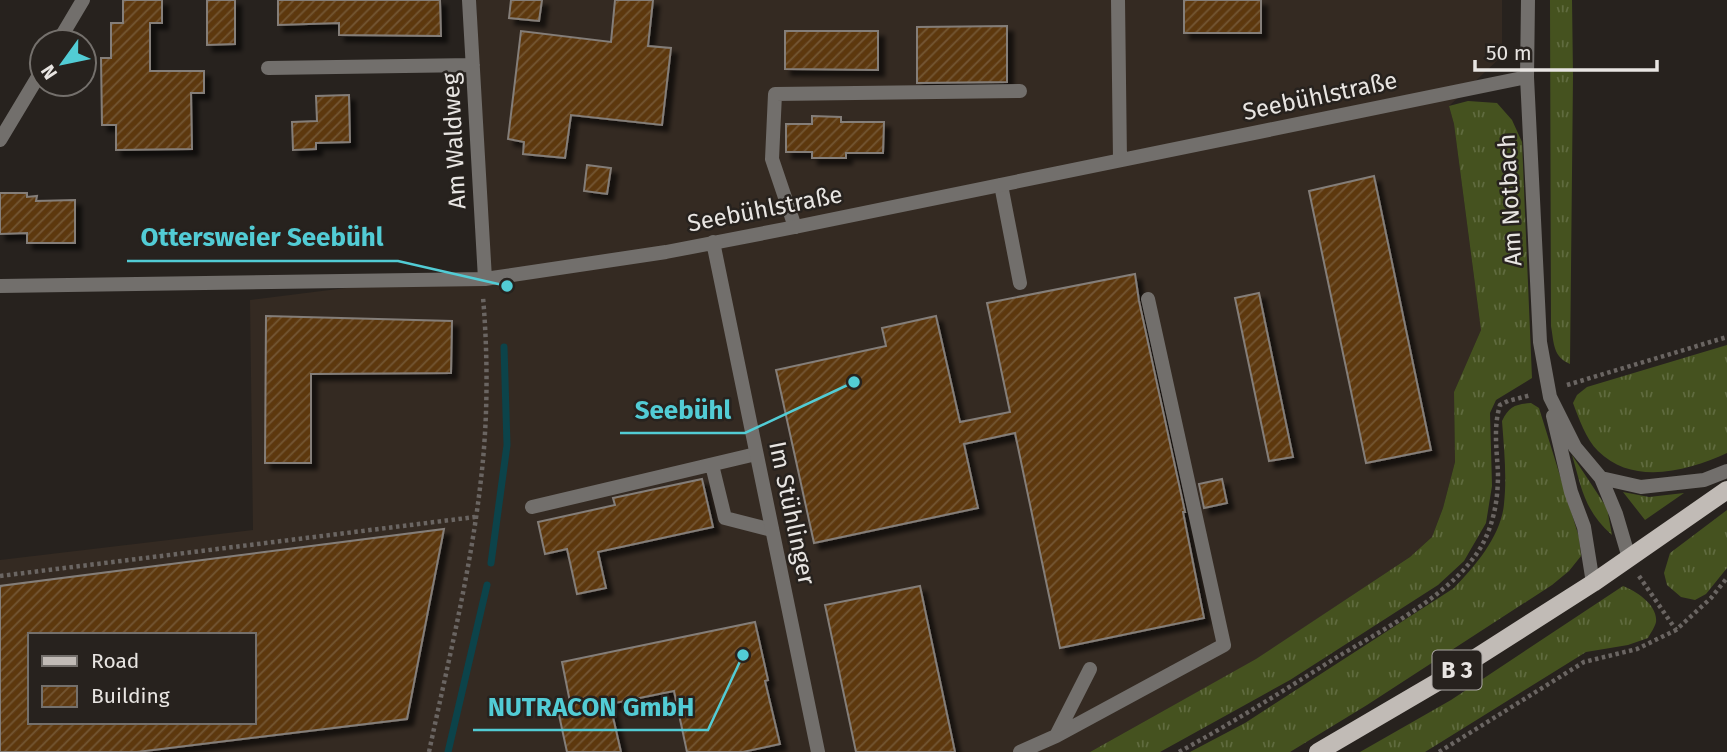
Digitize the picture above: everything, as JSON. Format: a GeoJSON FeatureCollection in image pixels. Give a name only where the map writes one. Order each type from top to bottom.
{"type":"FeatureCollection","features":[{"type":"Feature","properties":{"kind":"main road","name":"B 3"},"geometry":{"type":"LineString","coordinates":[[1318,752],[1441,681],[1593,583],[1727,490]]}},
{"type":"Feature","properties":{"kind":"street"},"geometry":{"type":"LineString","coordinates":[[66,28],[83,0]]}},
{"type":"Feature","properties":{"kind":"street","name":"Am Waldweg"},"geometry":{"type":"LineString","coordinates":[[469,0],[483,279]]}},
{"type":"Feature","properties":{"kind":"street"},"geometry":{"type":"LineString","coordinates":[[1118,0],[1120,160]]}},
{"type":"Feature","properties":{"kind":"street","name":"Am Notbach"},"geometry":{"type":"LineString","coordinates":[[1528,0],[1527,77],[1540,342],[1571,492],[1584,527],[1593,583]]}},
{"type":"Feature","properties":{"kind":"street"},"geometry":{"type":"LineString","coordinates":[[268,68],[473,65]]}},
{"type":"Feature","properties":{"kind":"street","name":"Seebühlstraße"},"geometry":{"type":"LineString","coordinates":[[0,286],[483,279],[666,252],[1527,77]]}},
{"type":"Feature","properties":{"kind":"street"},"geometry":{"type":"LineString","coordinates":[[795,227],[772,159],[775,94],[1020,91]]}},
{"type":"Feature","properties":{"kind":"street"},"geometry":{"type":"LineString","coordinates":[[0,140],[28,93]]}},
{"type":"Feature","properties":{"kind":"street"},"geometry":{"type":"LineString","coordinates":[[1002,185],[1020,283]]}},
{"type":"Feature","properties":{"kind":"street","name":"Im Stühlinger"},"geometry":{"type":"LineString","coordinates":[[713,242],[818,752]]}},
{"type":"Feature","properties":{"kind":"street"},"geometry":{"type":"LineString","coordinates":[[1020,752],[1056,736],[1224,645],[1148,299]]}},
{"type":"Feature","properties":{"kind":"street","name":"Am Notbach"},"geometry":{"type":"LineString","coordinates":[[1549,394],[1575,447],[1601,478],[1616,514],[1629,558]]}},
{"type":"Feature","properties":{"kind":"street"},"geometry":{"type":"LineString","coordinates":[[532,508],[756,454]]}},
{"type":"Feature","properties":{"kind":"street"},"geometry":{"type":"LineString","coordinates":[[712,466],[725,518],[772,530]]}},
{"type":"Feature","properties":{"kind":"street"},"geometry":{"type":"LineString","coordinates":[[1601,478],[1641,487],[1704,480],[1727,471]]}},
{"type":"Feature","properties":{"kind":"street"},"geometry":{"type":"LineString","coordinates":[[1056,736],[1090,669]]}},
{"type":"Feature","properties":{"kind":"path"},"geometry":{"type":"LineString","coordinates":[[429,752],[481,479],[487,343],[483,279]]}},
{"type":"Feature","properties":{"kind":"path"},"geometry":{"type":"LineString","coordinates":[[1178,752],[1230,724],[1395,621],[1445,588],[1465,570],[1486,538],[1496,509],[1496,419],[1500,405],[1508,401],[1549,394],[1727,337]]}},
{"type":"Feature","properties":{"kind":"path"},"geometry":{"type":"LineString","coordinates":[[0,576],[475,517]]}},
{"type":"Feature","properties":{"kind":"path"},"geometry":{"type":"LineString","coordinates":[[1629,558],[1676,631]]}},
{"type":"Feature","properties":{"kind":"path"},"geometry":{"type":"LineString","coordinates":[[1439,752],[1584,662],[1637,649],[1676,631],[1711,598],[1727,578]]}},
{"type":"Feature","properties":{"kind":"shaded area"},"geometry":{"type":"Polygon","coordinates":[[[476,0],[1502,0],[1502,56],[1449,106],[1454,124],[1481,330],[1454,392],[1455,462],[1432,537],[1410,557],[1257,659],[1090,752],[0,752],[0,560],[253,530],[250,300],[489,270],[476,0]]]}},
{"type":"Feature","properties":{"kind":"green space"},"geometry":{"type":"Polygon","coordinates":[[[1550,0],[1572,0],[1570,364],[1557,353],[1551,326],[1550,0]]]}},
{"type":"Feature","properties":{"kind":"green space"},"geometry":{"type":"Polygon","coordinates":[[[1468,101],[1497,103],[1512,120],[1522,142],[1532,378],[1496,400],[1490,413],[1492,486],[1486,523],[1464,561],[1438,585],[1290,680],[1160,752],[1090,752],[1256,659],[1410,557],[1432,537],[1455,462],[1454,392],[1481,330],[1454,124],[1449,106],[1468,101]]]}},
{"type":"Feature","properties":{"kind":"green space"},"geometry":{"type":"Polygon","coordinates":[[[1727,345],[1727,453],[1678,470],[1644,472],[1627,469],[1612,462],[1594,446],[1573,403],[1577,395],[1587,387],[1727,345]]]}},
{"type":"Feature","properties":{"kind":"green space"},"geometry":{"type":"Polygon","coordinates":[[[1531,403],[1539,408],[1579,537],[1581,556],[1569,571],[1552,585],[1290,752],[1190,752],[1245,723],[1454,588],[1493,539],[1502,516],[1505,462],[1502,421],[1514,407],[1531,403]]]}},
{"type":"Feature","properties":{"kind":"green space"},"geometry":{"type":"Polygon","coordinates":[[[1572,455],[1607,508],[1612,535],[1590,508],[1572,455]]]}},
{"type":"Feature","properties":{"kind":"green space"},"geometry":{"type":"Polygon","coordinates":[[[1623,492],[1649,497],[1684,493],[1645,520],[1623,492]]]}},
{"type":"Feature","properties":{"kind":"green space"},"geometry":{"type":"Polygon","coordinates":[[[1727,510],[1727,568],[1706,594],[1695,600],[1681,597],[1667,585],[1664,573],[1670,553],[1727,510]]]}},
{"type":"Feature","properties":{"kind":"green space"},"geometry":{"type":"Polygon","coordinates":[[[1623,586],[1640,595],[1654,610],[1656,622],[1648,638],[1628,645],[1586,652],[1425,752],[1360,752],[1451,700],[1623,586]]]}},
{"type":"Feature","properties":{"kind":"building"},"geometry":{"type":"Polygon","coordinates":[[[123,0],[162,0],[162,23],[150,23],[150,71],[204,71],[204,93],[191,93],[192,149],[116,150],[116,125],[102,125],[101,58],[111,58],[111,23],[123,23],[123,0]]]}},
{"type":"Feature","properties":{"kind":"building"},"geometry":{"type":"Polygon","coordinates":[[[207,0],[235,0],[235,44],[207,45],[207,0]]]}},
{"type":"Feature","properties":{"kind":"building"},"geometry":{"type":"Polygon","coordinates":[[[278,0],[440,0],[441,36],[339,35],[339,23],[278,25],[278,0]]]}},
{"type":"Feature","properties":{"kind":"building"},"geometry":{"type":"Polygon","coordinates":[[[511,0],[542,0],[539,21],[509,18],[511,0]]]}},
{"type":"Feature","properties":{"kind":"building"},"geometry":{"type":"Polygon","coordinates":[[[615,0],[653,0],[648,46],[671,48],[662,125],[571,115],[565,158],[523,154],[524,142],[508,139],[521,31],[611,42],[615,0]]]}},
{"type":"Feature","properties":{"kind":"building"},"geometry":{"type":"Polygon","coordinates":[[[1184,0],[1261,0],[1261,33],[1184,33],[1184,0]]]}},
{"type":"Feature","properties":{"kind":"building"},"geometry":{"type":"Polygon","coordinates":[[[1007,26],[1007,82],[917,83],[917,27],[1007,26]]]}},
{"type":"Feature","properties":{"kind":"building"},"geometry":{"type":"Polygon","coordinates":[[[785,31],[878,31],[878,70],[785,69],[785,31]]]}},
{"type":"Feature","properties":{"kind":"building"},"geometry":{"type":"Polygon","coordinates":[[[349,95],[350,142],[316,143],[316,149],[293,150],[292,122],[317,121],[316,96],[349,95]]]}},
{"type":"Feature","properties":{"kind":"building"},"geometry":{"type":"Polygon","coordinates":[[[812,116],[841,117],[841,122],[884,122],[883,153],[846,153],[846,158],[812,158],[812,152],[786,152],[786,124],[812,124],[812,116]]]}},
{"type":"Feature","properties":{"kind":"building"},"geometry":{"type":"Polygon","coordinates":[[[587,165],[611,168],[607,194],[584,191],[587,165]]]}},
{"type":"Feature","properties":{"kind":"building"},"geometry":{"type":"Polygon","coordinates":[[[1374,176],[1431,450],[1366,463],[1309,191],[1374,176]]]}},
{"type":"Feature","properties":{"kind":"building"},"geometry":{"type":"Polygon","coordinates":[[[0,193],[27,193],[27,197],[37,196],[36,201],[75,200],[75,243],[27,243],[27,233],[0,234],[0,193]]]}},
{"type":"Feature","properties":{"kind":"building"},"geometry":{"type":"Polygon","coordinates":[[[1135,274],[1185,512],[1204,618],[1060,648],[1015,433],[964,444],[978,508],[814,543],[776,370],[886,346],[882,328],[936,316],[960,422],[1010,412],[987,303],[1135,274]]]}},
{"type":"Feature","properties":{"kind":"building"},"geometry":{"type":"Polygon","coordinates":[[[1259,293],[1293,457],[1269,461],[1235,298],[1259,293]]]}},
{"type":"Feature","properties":{"kind":"building"},"geometry":{"type":"Polygon","coordinates":[[[266,316],[452,321],[451,373],[311,374],[311,463],[265,463],[266,316]]]}},
{"type":"Feature","properties":{"kind":"building"},"geometry":{"type":"Polygon","coordinates":[[[702,479],[713,527],[598,552],[606,588],[577,594],[567,549],[545,554],[538,522],[615,505],[613,498],[702,479]]]}},
{"type":"Feature","properties":{"kind":"building"},"geometry":{"type":"Polygon","coordinates":[[[1222,479],[1227,503],[1204,508],[1199,484],[1222,479]]]}},
{"type":"Feature","properties":{"kind":"building"},"geometry":{"type":"Polygon","coordinates":[[[444,529],[407,719],[137,752],[0,752],[0,586],[444,529]]]}},
{"type":"Feature","properties":{"kind":"building"},"geometry":{"type":"Polygon","coordinates":[[[920,586],[955,752],[856,752],[825,605],[920,586]]]}},
{"type":"Feature","properties":{"kind":"building"},"geometry":{"type":"Polygon","coordinates":[[[755,622],[780,744],[743,752],[687,752],[674,691],[610,704],[621,752],[567,752],[559,715],[572,712],[562,662],[755,622]]]}},
{"type":"Feature","properties":{"kind":"waterway"},"geometry":{"type":"LineString","coordinates":[[491,563],[507,445],[504,347]]}},
{"type":"Feature","properties":{"kind":"waterway"},"geometry":{"type":"LineString","coordinates":[[448,752],[487,585]]}},
{"type":"Feature","properties":{"kind":"place","name":"Ottersweier Seebühl"},"geometry":{"type":"Point","coordinates":[507,286]}},
{"type":"Feature","properties":{"kind":"place","name":"Seebühl"},"geometry":{"type":"Point","coordinates":[854,382]}},
{"type":"Feature","properties":{"kind":"place","name":"NUTRACON GmbH"},"geometry":{"type":"Point","coordinates":[743,655]}}]}
